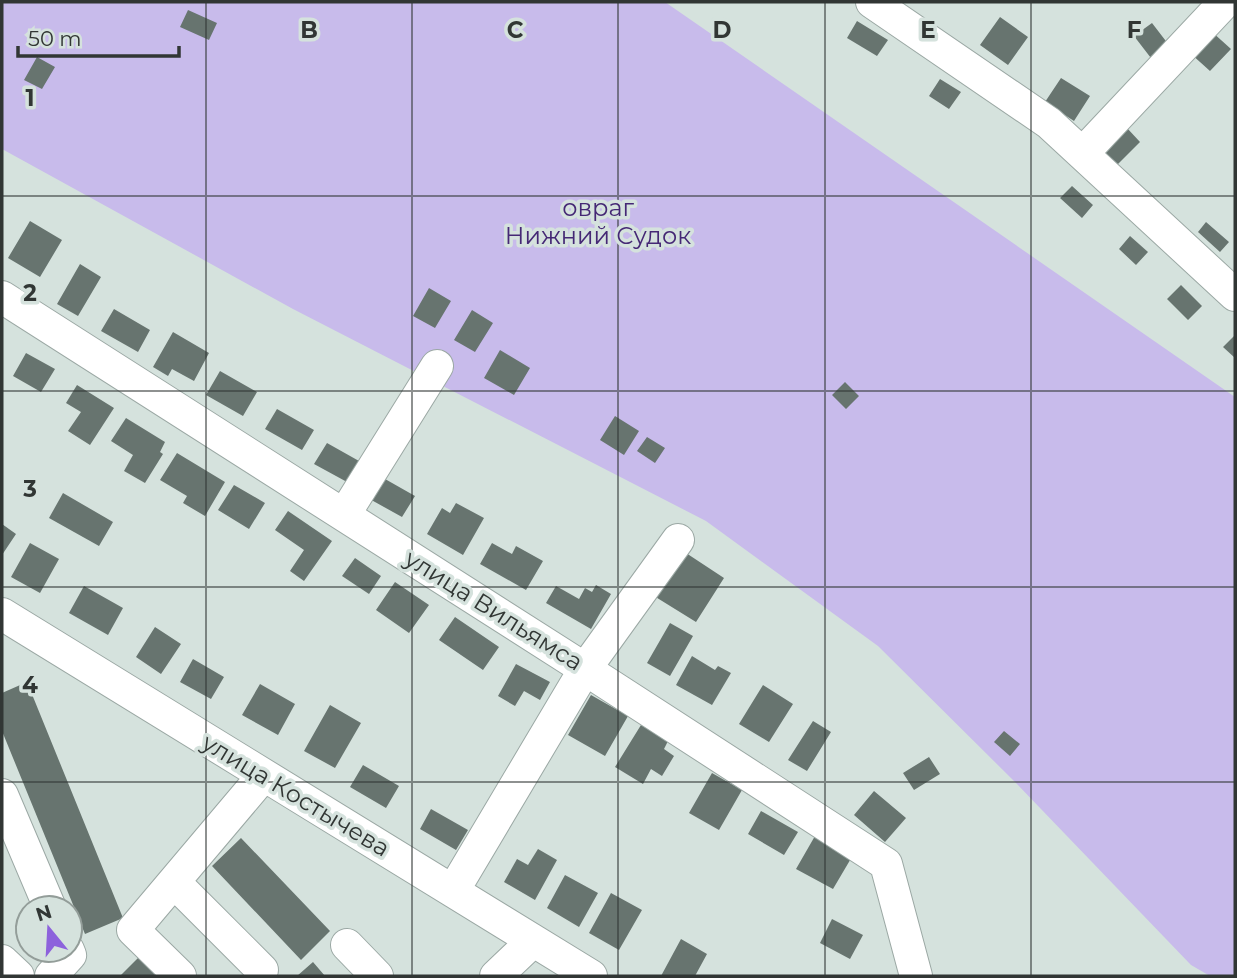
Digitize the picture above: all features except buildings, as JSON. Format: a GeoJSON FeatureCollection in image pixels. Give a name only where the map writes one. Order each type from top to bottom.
{"type":"FeatureCollection","features":[{"type":"Feature","properties":{"kind":"street"},"geometry":{"type":"LineString","coordinates":[[872,2],[1049,123],[1235,295]]}},
{"type":"Feature","properties":{"kind":"street"},"geometry":{"type":"LineString","coordinates":[[1083,153],[1225,2]]}},
{"type":"Feature","properties":{"kind":"street","name":"улица Вильямса"},"geometry":{"type":"LineString","coordinates":[[2,297],[585,668],[886,864],[916,976]]}},
{"type":"Feature","properties":{"kind":"street"},"geometry":{"type":"LineString","coordinates":[[344,515],[437,366]]}},
{"type":"Feature","properties":{"kind":"street"},"geometry":{"type":"LineString","coordinates":[[453,891],[585,668],[678,540]]}},
{"type":"Feature","properties":{"kind":"street","name":"улица Костычева"},"geometry":{"type":"LineString","coordinates":[[2,614],[591,976]]}},
{"type":"Feature","properties":{"kind":"street"},"geometry":{"type":"LineString","coordinates":[[180,976],[133,930],[263,776]]}},
{"type":"Feature","properties":{"kind":"street"},"geometry":{"type":"LineString","coordinates":[[2,795],[44,894]]}},
{"type":"Feature","properties":{"kind":"street"},"geometry":{"type":"LineString","coordinates":[[174,882],[262,970]]}},
{"type":"Feature","properties":{"kind":"street"},"geometry":{"type":"LineString","coordinates":[[496,976],[533,941]]}},
{"type":"Feature","properties":{"kind":"street"},"geometry":{"type":"LineString","coordinates":[[347,945],[377,976]]}},
{"type":"Feature","properties":{"kind":"street"},"geometry":{"type":"LineString","coordinates":[[2,961],[18,976]]}},
{"type":"Feature","properties":{"kind":"green space","name":"овраг Нижний Судок"},"geometry":{"type":"Polygon","coordinates":[[[2,2],[665,2],[1235,397],[1235,976],[1210,976],[1191,965],[1015,782],[878,646],[706,521],[293,309],[2,149],[2,2]]]}}]}
